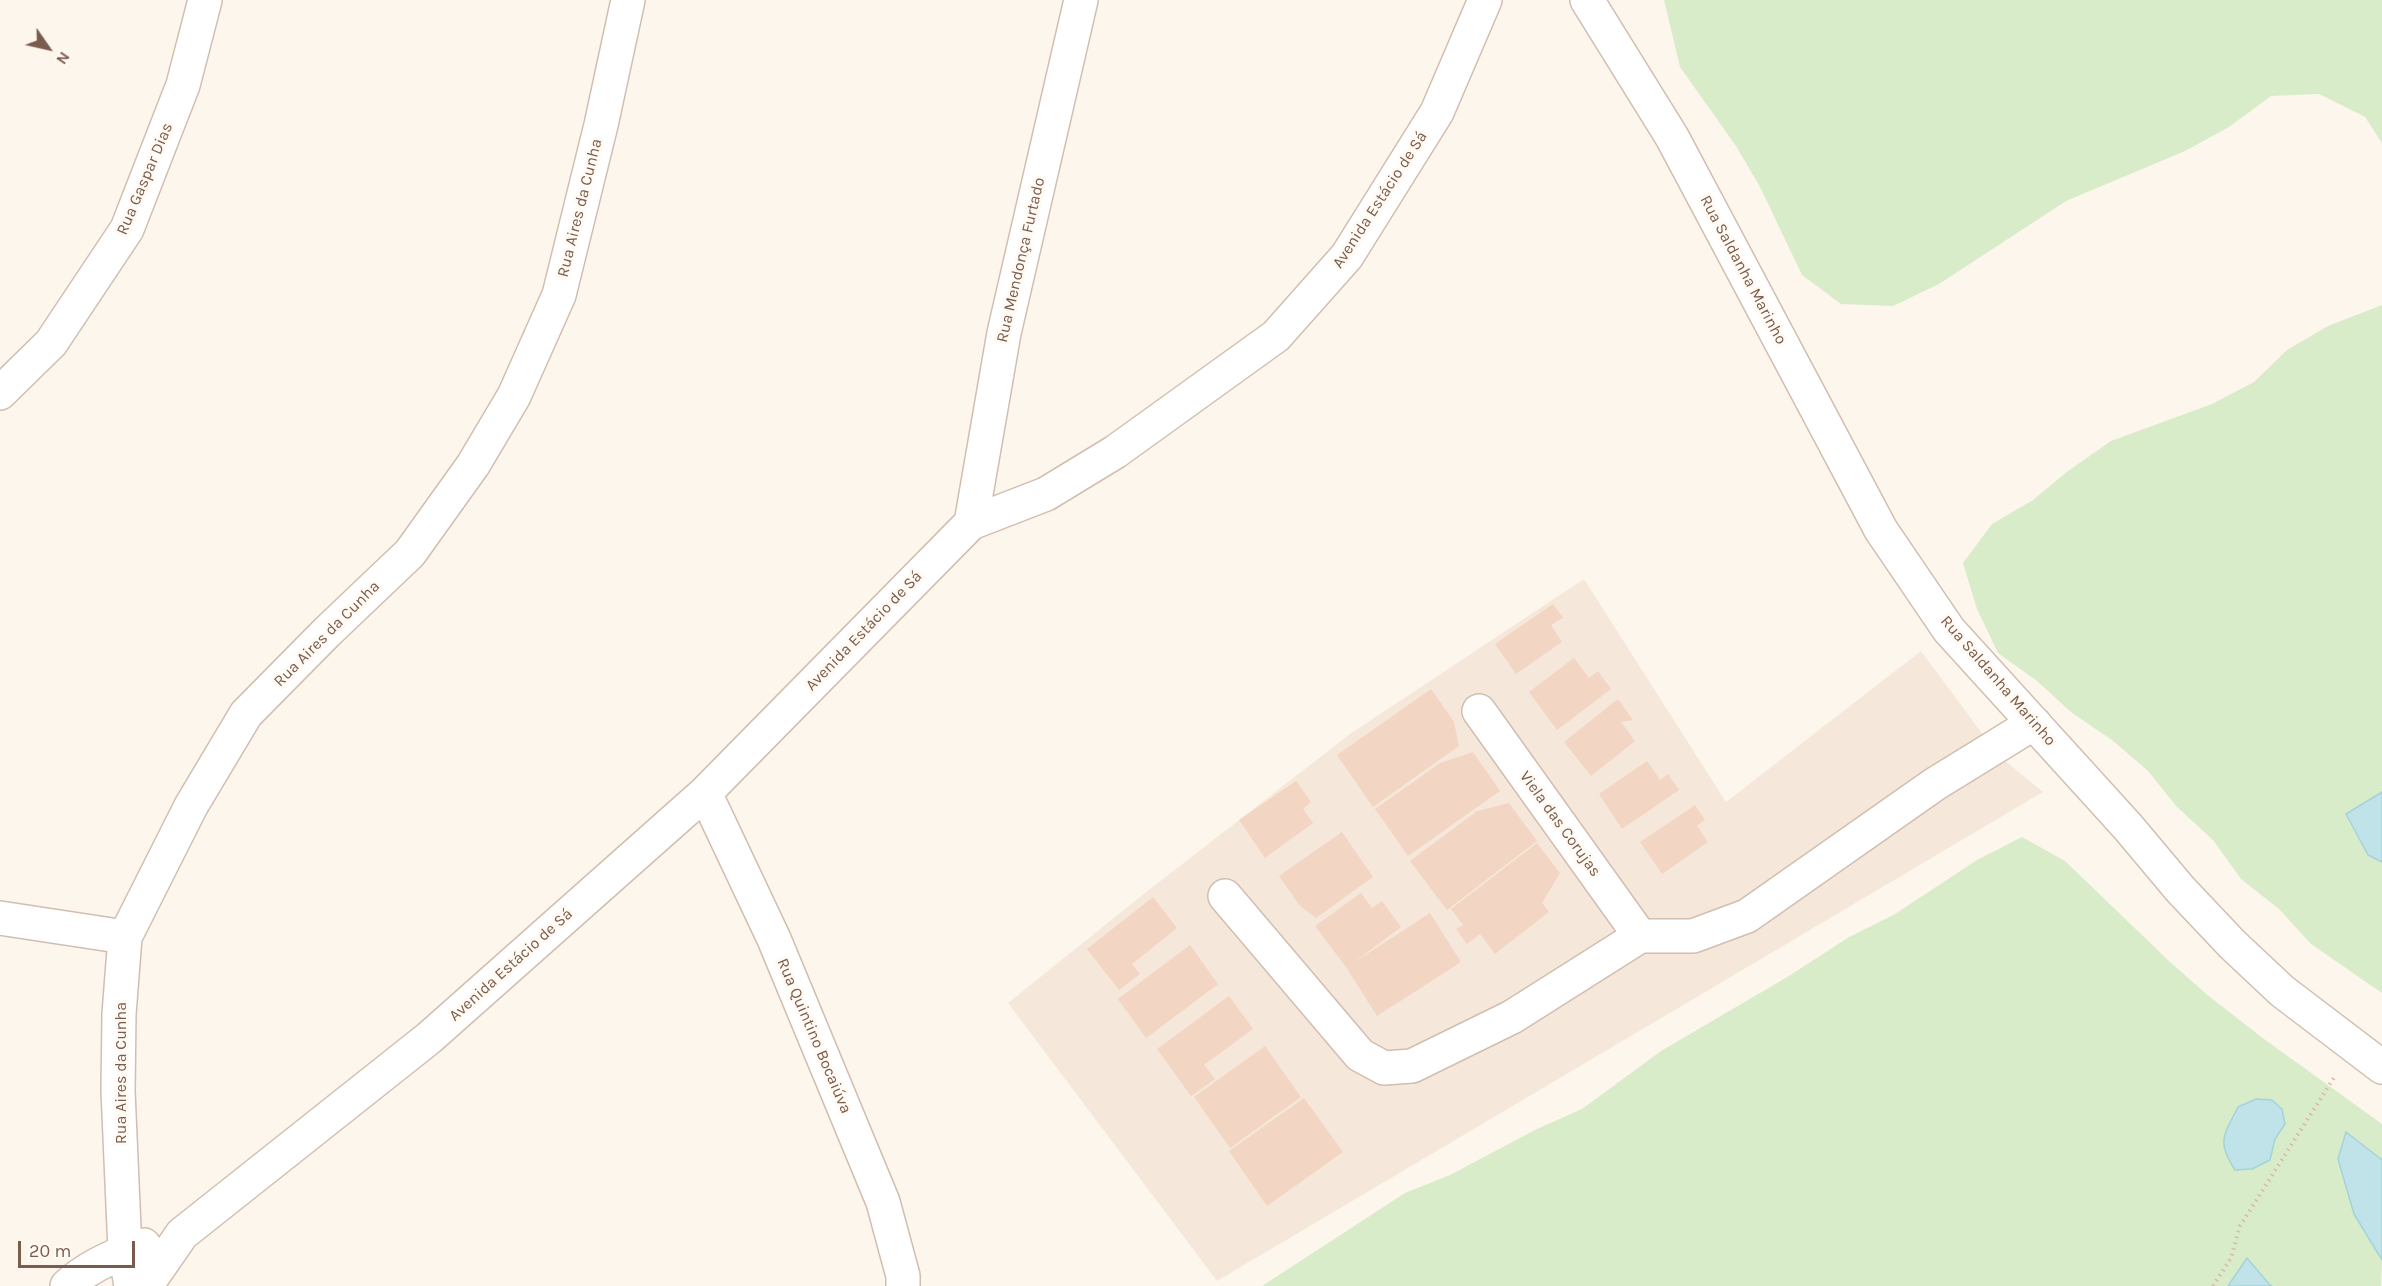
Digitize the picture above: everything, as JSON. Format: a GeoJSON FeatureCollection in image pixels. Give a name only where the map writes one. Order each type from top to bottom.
{"type":"FeatureCollection","features":[{"type":"Feature","properties":{"kind":"street","name":"Rua Gaspar Dias"},"geometry":{"type":"LineString","coordinates":[[0,393],[51,344],[127,229],[183,85],[205,0]]}},
{"type":"Feature","properties":{"kind":"street","name":"Rua Aires da Cunha"},"geometry":{"type":"LineString","coordinates":[[131,1286],[124,1251],[118,1091],[119,1014],[125,937],[191,806],[246,714],[410,553],[473,465],[514,396],[559,295],[601,125],[628,0]]}},
{"type":"Feature","properties":{"kind":"street","name":"Rua Mendonça Furtado"},"geometry":{"type":"LineString","coordinates":[[970,523],[1004,333],[1081,0]]}},
{"type":"Feature","properties":{"kind":"street","name":"Avenida Estácio de Sá"},"geometry":{"type":"LineString","coordinates":[[146,1286],[182,1234],[429,1038],[705,793],[970,523],[1046,494],[1115,452],[1276,336],[1347,256],[1437,112],[1485,0]]}},
{"type":"Feature","properties":{"kind":"street","name":"Rua Saldanha Marinho"},"geometry":{"type":"LineString","coordinates":[[1587,0],[1672,136],[1881,530],[1949,630],[2232,944],[2282,991],[2382,1066]]}},
{"type":"Feature","properties":{"kind":"street","name":"Viela das Corujas"},"geometry":{"type":"LineString","coordinates":[[1479,711],[1640,936]]}},
{"type":"Feature","properties":{"kind":"street"},"geometry":{"type":"LineString","coordinates":[[1225,896],[1360,1055],[1384,1068],[1412,1066],[1512,1017],[1640,936],[1693,936],[1747,916],[1935,784],[2034,723]]}},
{"type":"Feature","properties":{"kind":"street","name":"Rua Quintino Bocaiúva"},"geometry":{"type":"LineString","coordinates":[[705,793],[774,939],[883,1202],[903,1276],[903,1286]]}},
{"type":"Feature","properties":{"kind":"street"},"geometry":{"type":"LineString","coordinates":[[0,918],[125,937]]}},
{"type":"Feature","properties":{"kind":"street","name":"Avenida Estácio de Sá"},"geometry":{"type":"LineString","coordinates":[[68,1286],[79,1274],[124,1251],[182,1234]]}},
{"type":"Feature","properties":{"kind":"path"},"geometry":{"type":"LineString","coordinates":[[2213,1286],[2231,1258],[2240,1226],[2335,1076]]}},
{"type":"Feature","properties":{"kind":"shaded area"},"geometry":{"type":"Polygon","coordinates":[[[1584,579],[1726,802],[1921,651],[1998,755],[2043,792],[1217,1281],[1008,1003],[1350,734],[1584,579]]]}},
{"type":"Feature","properties":{"kind":"green space"},"geometry":{"type":"Polygon","coordinates":[[[1664,0],[2382,0],[2382,143],[2365,117],[2319,94],[2271,96],[2229,127],[2185,151],[2066,201],[1939,284],[1893,306],[1841,304],[1802,275],[1760,187],[1736,146],[1680,67],[1664,0]]]}},
{"type":"Feature","properties":{"kind":"green space"},"geometry":{"type":"Polygon","coordinates":[[[2382,305],[2382,792],[2346,814],[2368,855],[2382,862],[2382,993],[2311,944],[2279,909],[2241,879],[2213,840],[2177,807],[2148,771],[2112,740],[2072,713],[2037,681],[1998,653],[1977,609],[1963,563],[1992,524],[2033,500],[2068,471],[2111,441],[2212,404],[2254,382],[2287,350],[2328,326],[2382,305]]]}},
{"type":"Feature","properties":{"kind":"green space"},"geometry":{"type":"Polygon","coordinates":[[[2022,837],[2065,861],[2205,993],[2264,1039],[2382,1124],[2382,1160],[2346,1132],[2338,1159],[2354,1214],[2382,1260],[2381,1286],[2272,1286],[2247,1258],[2228,1286],[1262,1286],[1405,1193],[1450,1175],[1537,1129],[1582,1109],[1661,1051],[1789,976],[1849,937],[1895,914],[1977,860],[2022,837]]]}},
{"type":"Feature","properties":{"kind":"water"},"geometry":{"type":"Polygon","coordinates":[[[2382,792],[2382,862],[2368,855],[2346,814],[2382,792]]]}},
{"type":"Feature","properties":{"kind":"water"},"geometry":{"type":"Polygon","coordinates":[[[2256,1099],[2272,1100],[2282,1109],[2285,1124],[2275,1139],[2270,1160],[2252,1169],[2235,1170],[2225,1152],[2224,1138],[2238,1107],[2256,1099]]]}},
{"type":"Feature","properties":{"kind":"water"},"geometry":{"type":"Polygon","coordinates":[[[2346,1132],[2382,1160],[2382,1260],[2354,1214],[2338,1159],[2346,1132]]]}},
{"type":"Feature","properties":{"kind":"water"},"geometry":{"type":"Polygon","coordinates":[[[2247,1258],[2270,1285],[2272,1286],[2228,1286],[2247,1258]]]}},
{"type":"Feature","properties":{"kind":"building"},"geometry":{"type":"Polygon","coordinates":[[[1553,604],[1563,618],[1551,625],[1562,642],[1516,674],[1495,644],[1553,604]]]}},
{"type":"Feature","properties":{"kind":"building"},"geometry":{"type":"Polygon","coordinates":[[[1574,658],[1589,678],[1598,671],[1611,689],[1557,730],[1529,692],[1574,658]]]}},
{"type":"Feature","properties":{"kind":"building"},"geometry":{"type":"Polygon","coordinates":[[[1431,689],[1454,722],[1459,746],[1373,807],[1337,755],[1431,689]]]}},
{"type":"Feature","properties":{"kind":"building"},"geometry":{"type":"Polygon","coordinates":[[[1618,699],[1633,720],[1621,722],[1635,741],[1591,776],[1564,742],[1618,699]]]}},
{"type":"Feature","properties":{"kind":"building"},"geometry":{"type":"Polygon","coordinates":[[[1473,752],[1500,791],[1408,856],[1375,809],[1440,763],[1473,752]]]}},
{"type":"Feature","properties":{"kind":"building"},"geometry":{"type":"Polygon","coordinates":[[[1647,761],[1660,780],[1668,774],[1679,790],[1622,829],[1599,794],[1647,761]]]}},
{"type":"Feature","properties":{"kind":"building"},"geometry":{"type":"Polygon","coordinates":[[[1296,781],[1311,802],[1303,809],[1313,823],[1265,858],[1239,820],[1296,781]]]}},
{"type":"Feature","properties":{"kind":"building"},"geometry":{"type":"Polygon","coordinates":[[[1509,803],[1537,841],[1447,910],[1410,861],[1477,811],[1509,803]]]}},
{"type":"Feature","properties":{"kind":"building"},"geometry":{"type":"Polygon","coordinates":[[[1695,805],[1705,820],[1697,826],[1708,842],[1662,874],[1640,842],[1695,805]]]}},
{"type":"Feature","properties":{"kind":"building"},"geometry":{"type":"Polygon","coordinates":[[[1342,832],[1373,877],[1316,918],[1300,906],[1279,876],[1342,832]]]}},
{"type":"Feature","properties":{"kind":"building"},"geometry":{"type":"Polygon","coordinates":[[[1537,843],[1560,873],[1542,903],[1549,912],[1495,954],[1480,934],[1467,944],[1456,929],[1463,925],[1451,909],[1537,843]]]}},
{"type":"Feature","properties":{"kind":"building"},"geometry":{"type":"Polygon","coordinates":[[[1361,893],[1372,908],[1382,901],[1401,927],[1353,963],[1430,913],[1461,962],[1377,1016],[1346,967],[1315,926],[1361,893]]]}},
{"type":"Feature","properties":{"kind":"building"},"geometry":{"type":"Polygon","coordinates":[[[1153,897],[1177,928],[1132,964],[1140,974],[1119,990],[1087,949],[1153,897]]]}},
{"type":"Feature","properties":{"kind":"building"},"geometry":{"type":"Polygon","coordinates":[[[1190,945],[1218,984],[1146,1038],[1118,999],[1190,945]]]}},
{"type":"Feature","properties":{"kind":"building"},"geometry":{"type":"Polygon","coordinates":[[[1229,996],[1253,1029],[1204,1065],[1215,1079],[1191,1096],[1157,1049],[1229,996]]]}},
{"type":"Feature","properties":{"kind":"building"},"geometry":{"type":"Polygon","coordinates":[[[1265,1046],[1301,1097],[1230,1148],[1194,1097],[1265,1046]]]}},
{"type":"Feature","properties":{"kind":"building"},"geometry":{"type":"Polygon","coordinates":[[[1304,1098],[1343,1152],[1267,1206],[1229,1151],[1304,1098]]]}}]}
